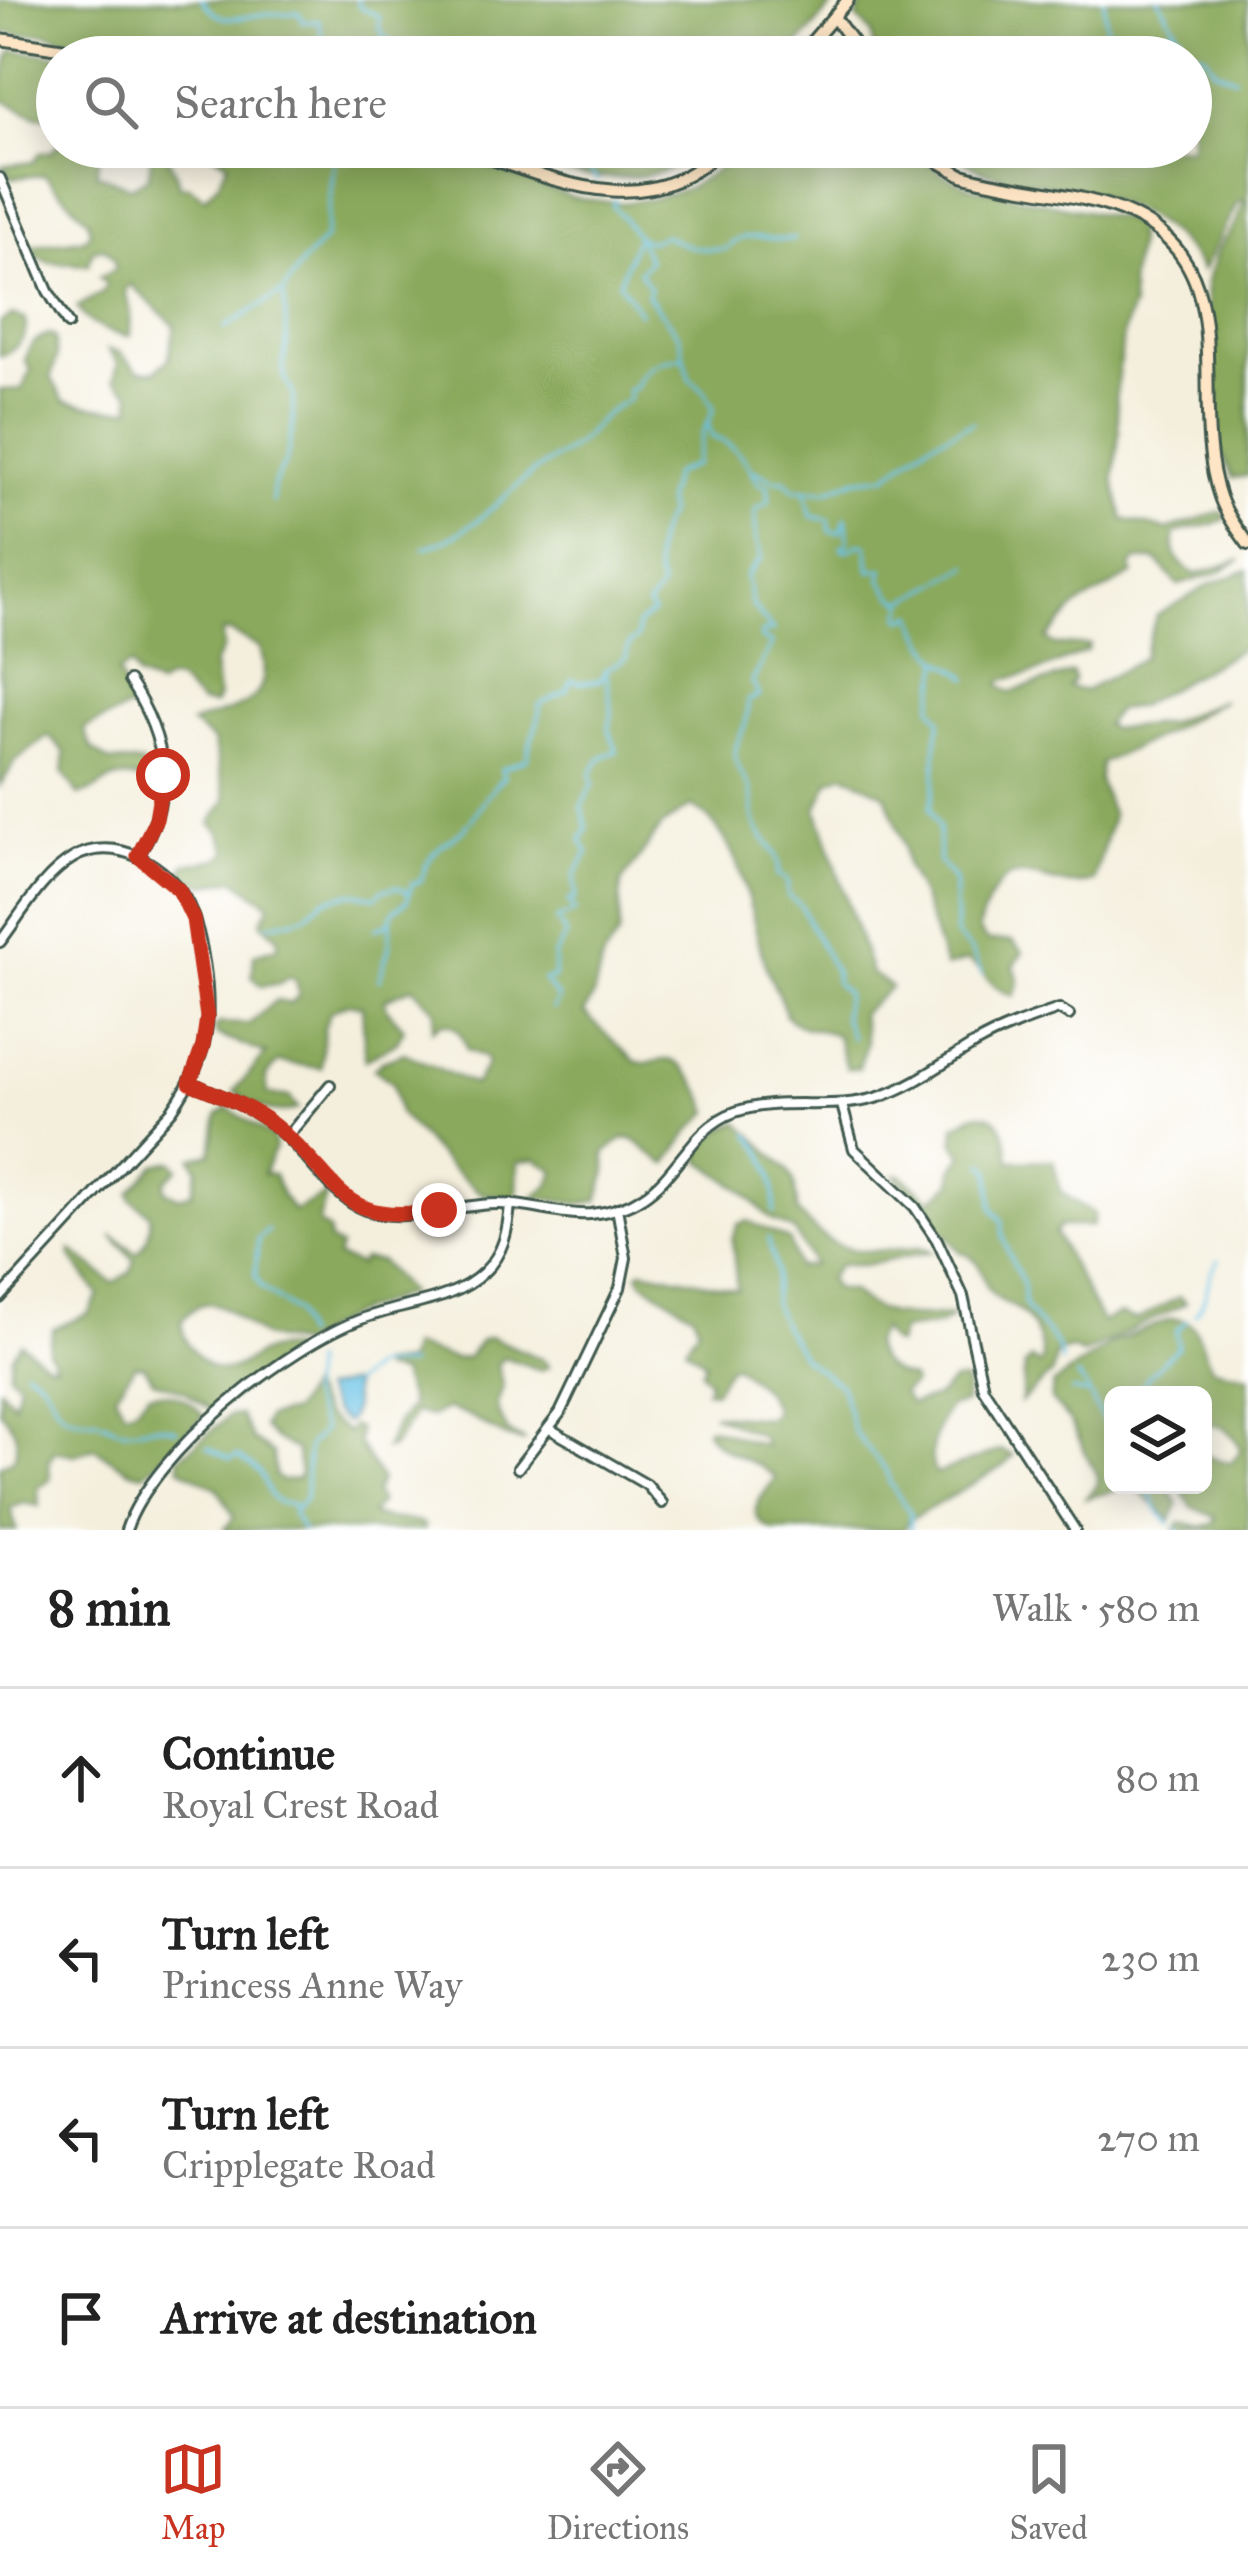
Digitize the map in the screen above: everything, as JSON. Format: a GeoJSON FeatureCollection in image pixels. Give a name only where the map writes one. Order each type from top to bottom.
{"type":"FeatureCollection","features":[{"type":"Feature","properties":{"kind":"street"},"geometry":{"type":"LineString","coordinates":[[817,36],[848,0]]}},
{"type":"Feature","properties":{"kind":"street"},"geometry":{"type":"LineString","coordinates":[[834,16],[848,36]]}},
{"type":"Feature","properties":{"kind":"street"},"geometry":{"type":"LineString","coordinates":[[0,39],[36,44]]}},
{"type":"Feature","properties":{"kind":"street"},"geometry":{"type":"LineString","coordinates":[[527,168],[626,192],[678,182],[701,168]]}},
{"type":"Feature","properties":{"kind":"street"},"geometry":{"type":"LineString","coordinates":[[950,168],[962,175],[1130,214],[1157,229],[1180,251],[1194,270],[1202,301],[1210,450],[1218,492],[1248,544]]}},
{"type":"Feature","properties":{"kind":"street"},"geometry":{"type":"LineString","coordinates":[[0,178],[47,291],[68,324]]}},
{"type":"Feature","properties":{"kind":"street"},"geometry":{"type":"LineString","coordinates":[[129,681],[158,732],[163,775],[156,819],[138,856]]}},
{"type":"Feature","properties":{"kind":"street"},"geometry":{"type":"LineString","coordinates":[[0,942],[54,872],[75,856],[105,848],[138,856],[179,890],[193,919],[207,1017],[190,1083],[161,1124],[0,1298]]}},
{"type":"Feature","properties":{"kind":"street"},"geometry":{"type":"LineString","coordinates":[[190,1083],[241,1105],[287,1137],[352,1205],[376,1214],[510,1204],[574,1214],[617,1208],[660,1184],[696,1137],[726,1116],[750,1108],[842,1105],[905,1086],[1026,1020],[1059,1009],[1069,1015]]}},
{"type":"Feature","properties":{"kind":"street"},"geometry":{"type":"LineString","coordinates":[[287,1137],[330,1085]]}},
{"type":"Feature","properties":{"kind":"street"},"geometry":{"type":"LineString","coordinates":[[842,1105],[854,1148],[915,1208],[937,1240],[963,1295],[983,1388],[1076,1530]]}},
{"type":"Feature","properties":{"kind":"street"},"geometry":{"type":"LineString","coordinates":[[126,1530],[153,1482],[184,1443],[283,1365],[340,1329],[460,1288],[484,1273],[506,1238],[510,1204]]}},
{"type":"Feature","properties":{"kind":"street"},"geometry":{"type":"LineString","coordinates":[[518,1468],[550,1429],[625,1272],[617,1208]]}},
{"type":"Feature","properties":{"kind":"street"},"geometry":{"type":"LineString","coordinates":[[550,1429],[646,1486],[662,1503]]}},
{"type":"Feature","properties":{"kind":"green space"},"geometry":{"type":"Polygon","coordinates":[[[0,0],[837,0],[806,36],[55,36],[0,31],[0,0]]]}},
{"type":"Feature","properties":{"kind":"green space"},"geometry":{"type":"Polygon","coordinates":[[[862,0],[1248,0],[1248,476],[1233,478],[1214,437],[1206,283],[1245,200],[1238,202],[1202,271],[1171,234],[1133,210],[1089,194],[978,168],[1212,168],[1212,36],[872,36],[857,18],[862,0]]]}},
{"type":"Feature","properties":{"kind":"green space"},"geometry":{"type":"Polygon","coordinates":[[[13,50],[36,53],[36,116],[0,99],[13,50]]]}},
{"type":"Feature","properties":{"kind":"green space"},"geometry":{"type":"Polygon","coordinates":[[[36,158],[36,168],[97,168],[96,173],[131,187],[148,177],[150,168],[173,168],[179,186],[189,186],[205,198],[225,168],[492,168],[571,197],[620,203],[688,188],[719,168],[935,168],[968,186],[1123,219],[1135,225],[1137,242],[1130,281],[1132,307],[1123,334],[1116,395],[1119,433],[1114,479],[1123,519],[1167,530],[1223,513],[1226,518],[1221,521],[1175,534],[1175,553],[1195,574],[1241,560],[1178,585],[1156,560],[1136,560],[1133,574],[1077,606],[1047,639],[1055,645],[1090,645],[1087,651],[1034,673],[1002,680],[1000,685],[1011,692],[1072,673],[1069,687],[1085,691],[1143,658],[1156,616],[1210,584],[1248,570],[1248,645],[1138,706],[1117,710],[1105,725],[1111,729],[1168,723],[1223,700],[1101,763],[1099,781],[1112,816],[1094,881],[1075,884],[1027,875],[1001,883],[978,930],[987,941],[1012,941],[1023,952],[1014,966],[1019,981],[1014,996],[967,961],[945,967],[906,866],[904,845],[886,795],[844,774],[829,781],[817,809],[871,973],[891,987],[861,1014],[866,1043],[859,1068],[846,1068],[837,1036],[797,1024],[786,1015],[764,962],[741,875],[722,834],[691,806],[662,826],[621,883],[619,935],[603,958],[584,1013],[635,1061],[666,1060],[681,1066],[710,1112],[667,1164],[631,1139],[616,1144],[605,1154],[607,1172],[598,1201],[580,1204],[534,1197],[550,1185],[555,1171],[536,1159],[518,1162],[517,1198],[482,1194],[448,1166],[399,1113],[393,1083],[374,1069],[382,1061],[404,1053],[475,1085],[487,1063],[467,1050],[452,1026],[442,1023],[433,1030],[435,1010],[413,987],[385,999],[387,1009],[404,1028],[397,1042],[365,1060],[362,1006],[348,1003],[330,1012],[321,1068],[278,1062],[266,1076],[267,1094],[290,1097],[298,1108],[281,1112],[256,1106],[234,1091],[266,1054],[217,1035],[214,1028],[220,1023],[249,1024],[276,1000],[291,1003],[299,995],[296,980],[289,977],[261,986],[252,976],[254,954],[278,947],[278,938],[261,922],[270,904],[234,879],[205,885],[186,879],[183,868],[220,859],[228,851],[211,823],[226,800],[213,741],[191,724],[235,709],[256,694],[264,668],[260,648],[228,631],[222,633],[223,649],[214,664],[218,697],[214,705],[200,703],[176,680],[158,686],[137,677],[131,665],[118,672],[130,708],[84,729],[92,749],[109,761],[143,764],[148,782],[113,779],[78,795],[63,772],[65,752],[48,736],[16,761],[0,786],[0,390],[22,389],[31,370],[25,361],[28,350],[50,334],[55,338],[57,357],[51,377],[64,401],[131,408],[131,393],[114,380],[118,363],[108,350],[119,352],[139,371],[155,371],[168,360],[175,326],[130,284],[125,291],[131,312],[130,336],[99,327],[81,313],[77,307],[103,292],[106,284],[99,277],[116,268],[113,257],[104,248],[93,250],[88,265],[48,262],[36,255],[34,245],[84,239],[90,232],[88,220],[44,175],[11,178],[2,166],[36,158]]]}},
{"type":"Feature","properties":{"kind":"green space"},"geometry":{"type":"Polygon","coordinates":[[[548,168],[670,168],[629,177],[548,168]]]}},
{"type":"Feature","properties":{"kind":"green space"},"geometry":{"type":"Polygon","coordinates":[[[13,315],[25,319],[25,332],[16,347],[0,357],[0,322],[13,315]]]}},
{"type":"Feature","properties":{"kind":"green space"},"geometry":{"type":"Polygon","coordinates":[[[225,1106],[273,1138],[275,1148],[263,1174],[274,1175],[294,1211],[327,1194],[318,1223],[329,1231],[329,1241],[340,1247],[337,1257],[359,1265],[362,1259],[380,1261],[409,1293],[347,1316],[299,1346],[262,1336],[213,1304],[193,1309],[182,1321],[184,1335],[209,1366],[232,1369],[276,1348],[290,1350],[289,1355],[213,1412],[185,1391],[154,1381],[143,1366],[135,1365],[115,1394],[124,1411],[135,1408],[149,1393],[165,1393],[187,1401],[204,1417],[144,1474],[94,1448],[75,1455],[55,1451],[49,1461],[50,1480],[38,1488],[39,1506],[24,1503],[10,1508],[17,1530],[0,1530],[0,1466],[14,1458],[16,1444],[13,1427],[0,1411],[0,1388],[14,1403],[19,1383],[9,1373],[12,1356],[21,1343],[46,1363],[56,1365],[48,1351],[53,1329],[88,1314],[99,1295],[71,1257],[71,1250],[113,1283],[131,1272],[134,1260],[112,1235],[137,1253],[146,1240],[150,1214],[130,1193],[155,1165],[172,1161],[179,1168],[165,1181],[165,1191],[179,1197],[192,1193],[198,1169],[192,1158],[211,1153],[218,1115],[225,1106]]]}},
{"type":"Feature","properties":{"kind":"green space"},"geometry":{"type":"Polygon","coordinates":[[[975,1114],[998,1122],[1006,1135],[1010,1161],[1053,1160],[1061,1192],[1094,1214],[1092,1226],[1060,1226],[1055,1233],[1102,1322],[1120,1314],[1136,1320],[1179,1297],[1186,1303],[1083,1354],[1070,1349],[1057,1353],[1052,1373],[1021,1402],[1025,1365],[1031,1359],[1042,1361],[1033,1327],[1018,1310],[993,1295],[974,1259],[960,1252],[895,1175],[931,1200],[952,1183],[953,1168],[963,1155],[954,1141],[955,1126],[975,1114]]]}},
{"type":"Feature","properties":{"kind":"green space"},"geometry":{"type":"Polygon","coordinates":[[[739,1122],[788,1170],[798,1213],[823,1236],[857,1250],[918,1248],[931,1252],[865,1265],[839,1265],[828,1279],[834,1289],[851,1291],[886,1313],[953,1316],[940,1325],[901,1330],[897,1345],[881,1329],[873,1343],[886,1367],[912,1379],[913,1384],[902,1393],[910,1404],[937,1397],[953,1381],[964,1381],[967,1387],[965,1403],[949,1407],[937,1431],[932,1449],[936,1474],[1001,1450],[1013,1455],[1004,1466],[908,1521],[903,1530],[773,1530],[763,1524],[757,1518],[757,1505],[775,1478],[720,1446],[706,1430],[709,1427],[765,1446],[761,1436],[712,1414],[766,1418],[774,1412],[771,1403],[735,1365],[729,1366],[714,1391],[706,1390],[709,1381],[701,1371],[706,1362],[685,1347],[698,1327],[694,1315],[642,1281],[639,1273],[643,1270],[737,1289],[732,1239],[738,1224],[748,1221],[789,1240],[797,1267],[813,1265],[794,1231],[771,1219],[742,1190],[700,1160],[699,1152],[712,1138],[739,1122]]]}},
{"type":"Feature","properties":{"kind":"green space"},"geometry":{"type":"Polygon","coordinates":[[[1170,1319],[1181,1319],[1194,1328],[1213,1368],[1248,1375],[1248,1530],[1175,1530],[1180,1522],[1202,1528],[1215,1522],[1215,1517],[1191,1506],[1184,1494],[1212,1494],[1212,1458],[1231,1463],[1241,1450],[1226,1430],[1212,1425],[1212,1386],[1104,1386],[1104,1493],[1086,1498],[1097,1486],[1097,1476],[1070,1421],[1051,1400],[1053,1384],[1112,1343],[1170,1319]]]}},
{"type":"Feature","properties":{"kind":"green space"},"geometry":{"type":"Polygon","coordinates":[[[490,1337],[549,1366],[541,1370],[504,1357],[497,1365],[503,1387],[498,1412],[508,1432],[526,1441],[506,1437],[446,1409],[431,1417],[415,1412],[393,1447],[385,1449],[411,1406],[400,1374],[381,1370],[380,1365],[406,1362],[411,1346],[454,1359],[468,1357],[481,1340],[490,1337]]]}},
{"type":"Feature","properties":{"kind":"green space"},"geometry":{"type":"Polygon","coordinates":[[[308,1387],[324,1415],[347,1433],[352,1426],[358,1428],[358,1443],[381,1480],[375,1492],[380,1502],[371,1513],[417,1522],[425,1530],[224,1530],[234,1517],[218,1489],[180,1468],[179,1458],[229,1416],[240,1415],[252,1439],[273,1454],[275,1476],[282,1481],[297,1479],[296,1450],[263,1427],[267,1417],[292,1412],[308,1387]]]}},
{"type":"Feature","properties":{"kind":"green space"},"geometry":{"type":"Polygon","coordinates":[[[1142,1494],[1172,1494],[1178,1504],[1171,1520],[1142,1494]]]}},
{"type":"Feature","properties":{"kind":"water"},"geometry":{"type":"Polygon","coordinates":[[[352,1384],[353,1405],[346,1423],[333,1412],[322,1390],[352,1384]]]}},
{"type":"Feature","properties":{"kind":"waterway"},"geometry":{"type":"LineString","coordinates":[[202,0],[225,18],[298,12],[304,22],[319,21],[322,36]]}},
{"type":"Feature","properties":{"kind":"waterway"},"geometry":{"type":"LineString","coordinates":[[357,0],[360,7],[379,16],[384,36]]}},
{"type":"Feature","properties":{"kind":"waterway"},"geometry":{"type":"LineString","coordinates":[[1104,0],[1107,36]]}},
{"type":"Feature","properties":{"kind":"waterway"},"geometry":{"type":"LineString","coordinates":[[1159,0],[1180,36]]}},
{"type":"Feature","properties":{"kind":"waterway"},"geometry":{"type":"LineString","coordinates":[[1172,36],[1173,27]]}},
{"type":"Feature","properties":{"kind":"waterway"},"geometry":{"type":"LineString","coordinates":[[1212,66],[1235,78]]}},
{"type":"Feature","properties":{"kind":"waterway"},"geometry":{"type":"LineString","coordinates":[[224,328],[283,292],[325,239],[333,168]]}},
{"type":"Feature","properties":{"kind":"waterway"},"geometry":{"type":"LineString","coordinates":[[588,168],[597,181]]}},
{"type":"Feature","properties":{"kind":"waterway"},"geometry":{"type":"LineString","coordinates":[[375,929],[388,924],[394,910],[407,901],[412,884],[421,881],[435,851],[469,823],[504,777],[501,769],[528,758],[539,705],[567,691],[571,680],[601,680],[605,670],[626,658],[629,644],[637,638],[637,625],[653,613],[648,606],[661,587],[655,550],[668,515],[666,501],[673,474],[695,465],[714,409],[704,390],[690,379],[679,335],[647,295],[650,288],[639,271],[649,261],[637,236],[613,206],[615,199]]}},
{"type":"Feature","properties":{"kind":"waterway"},"geometry":{"type":"LineString","coordinates":[[640,239],[651,241],[664,235],[702,249],[727,249],[749,237],[794,239]]}},
{"type":"Feature","properties":{"kind":"waterway"},"geometry":{"type":"LineString","coordinates":[[636,238],[619,282],[640,313]]}},
{"type":"Feature","properties":{"kind":"waterway"},"geometry":{"type":"LineString","coordinates":[[273,502],[273,485],[286,461],[293,426],[293,393],[283,363],[287,344],[284,296]]}},
{"type":"Feature","properties":{"kind":"waterway"},"geometry":{"type":"LineString","coordinates":[[424,548],[469,526],[531,474],[574,447],[606,414],[629,399],[628,390],[635,388],[648,368],[684,357]]}},
{"type":"Feature","properties":{"kind":"waterway"},"geometry":{"type":"LineString","coordinates":[[755,470],[773,480],[785,480],[795,490],[827,491],[856,479],[886,476],[927,444],[973,422]]}},
{"type":"Feature","properties":{"kind":"waterway"},"geometry":{"type":"LineString","coordinates":[[709,426],[712,437],[734,449],[758,483],[768,486],[769,502],[755,509],[762,558],[746,576],[752,605],[773,631],[762,632],[761,639],[772,643],[752,682],[759,696],[747,701],[735,756],[750,789],[755,823],[776,855],[778,875],[787,880],[788,896],[800,905],[835,973],[836,984],[846,993],[843,1017],[852,1038]]}},
{"type":"Feature","properties":{"kind":"waterway"},"geometry":{"type":"LineString","coordinates":[[806,493],[811,516],[829,520],[830,531],[841,532],[846,517],[848,543],[841,547],[846,551],[867,545],[870,571],[883,569],[881,579],[904,602]]}},
{"type":"Feature","properties":{"kind":"waterway"},"geometry":{"type":"LineString","coordinates":[[905,601],[969,566]]}},
{"type":"Feature","properties":{"kind":"waterway"},"geometry":{"type":"LineString","coordinates":[[905,604],[901,617],[914,614],[932,650],[968,678]]}},
{"type":"Feature","properties":{"kind":"waterway"},"geometry":{"type":"LineString","coordinates":[[941,660],[932,707],[941,720],[930,808],[939,828],[939,862],[954,880],[956,935],[972,952],[982,974]]}},
{"type":"Feature","properties":{"kind":"waterway"},"geometry":{"type":"LineString","coordinates":[[553,1009],[558,998],[543,980],[554,978],[554,956],[566,935],[557,920],[575,911],[568,901],[576,898],[575,875],[588,852],[581,840],[587,829],[582,806],[593,784],[591,773],[602,757],[617,751],[609,729],[612,713],[606,672]]}},
{"type":"Feature","properties":{"kind":"waterway"},"geometry":{"type":"LineString","coordinates":[[268,925],[303,917],[324,900],[353,893],[376,897],[382,890],[398,887],[407,892]]}},
{"type":"Feature","properties":{"kind":"waterway"},"geometry":{"type":"LineString","coordinates":[[379,980],[391,920]]}},
{"type":"Feature","properties":{"kind":"waterway"},"geometry":{"type":"LineString","coordinates":[[749,1133],[770,1170],[774,1213]]}},
{"type":"Feature","properties":{"kind":"waterway"},"geometry":{"type":"LineString","coordinates":[[983,1163],[990,1169],[993,1209],[1003,1222],[1003,1238],[1022,1282],[1025,1306],[1053,1341],[1062,1362]]}},
{"type":"Feature","properties":{"kind":"waterway"},"geometry":{"type":"LineString","coordinates":[[268,1230],[258,1239],[255,1276],[262,1288],[295,1312],[303,1336]]}},
{"type":"Feature","properties":{"kind":"waterway"},"geometry":{"type":"LineString","coordinates":[[768,1238],[776,1271],[773,1302],[783,1326],[803,1358],[841,1386],[854,1432],[887,1472],[910,1512],[910,1530]]}},
{"type":"Feature","properties":{"kind":"waterway"},"geometry":{"type":"LineString","coordinates":[[1195,1314],[1219,1260]]}},
{"type":"Feature","properties":{"kind":"waterway"},"geometry":{"type":"LineString","coordinates":[[1141,1386],[1178,1347],[1176,1331],[1187,1320]]}},
{"type":"Feature","properties":{"kind":"waterway"},"geometry":{"type":"LineString","coordinates":[[295,1510],[305,1499],[308,1446],[323,1430],[308,1394],[312,1362]]}},
{"type":"Feature","properties":{"kind":"waterway"},"geometry":{"type":"LineString","coordinates":[[352,1384],[376,1366],[409,1365]]}},
{"type":"Feature","properties":{"kind":"waterway"},"geometry":{"type":"LineString","coordinates":[[25,1370],[41,1380],[58,1407],[70,1416],[122,1429],[161,1426],[177,1430]]}},
{"type":"Feature","properties":{"kind":"waterway"},"geometry":{"type":"LineString","coordinates":[[1077,1376],[1104,1419]]}},
{"type":"Feature","properties":{"kind":"waterway"},"geometry":{"type":"LineString","coordinates":[[1072,1391],[1088,1394]]}},
{"type":"Feature","properties":{"kind":"waterway"},"geometry":{"type":"LineString","coordinates":[[208,1447],[230,1459],[238,1456],[255,1469],[272,1498],[293,1505],[302,1530]]}},
{"type":"Feature","properties":{"kind":"waterway"},"geometry":{"type":"LineString","coordinates":[[1150,1494],[1170,1524]]}},
{"type":"Feature","properties":{"kind":"route"},"geometry":{"type":"LineString","coordinates":[[163,775],[156,819],[138,856],[179,890],[193,919],[207,1000],[207,1030],[190,1083],[274,1125],[352,1205],[391,1216],[439,1210]]}}]}
